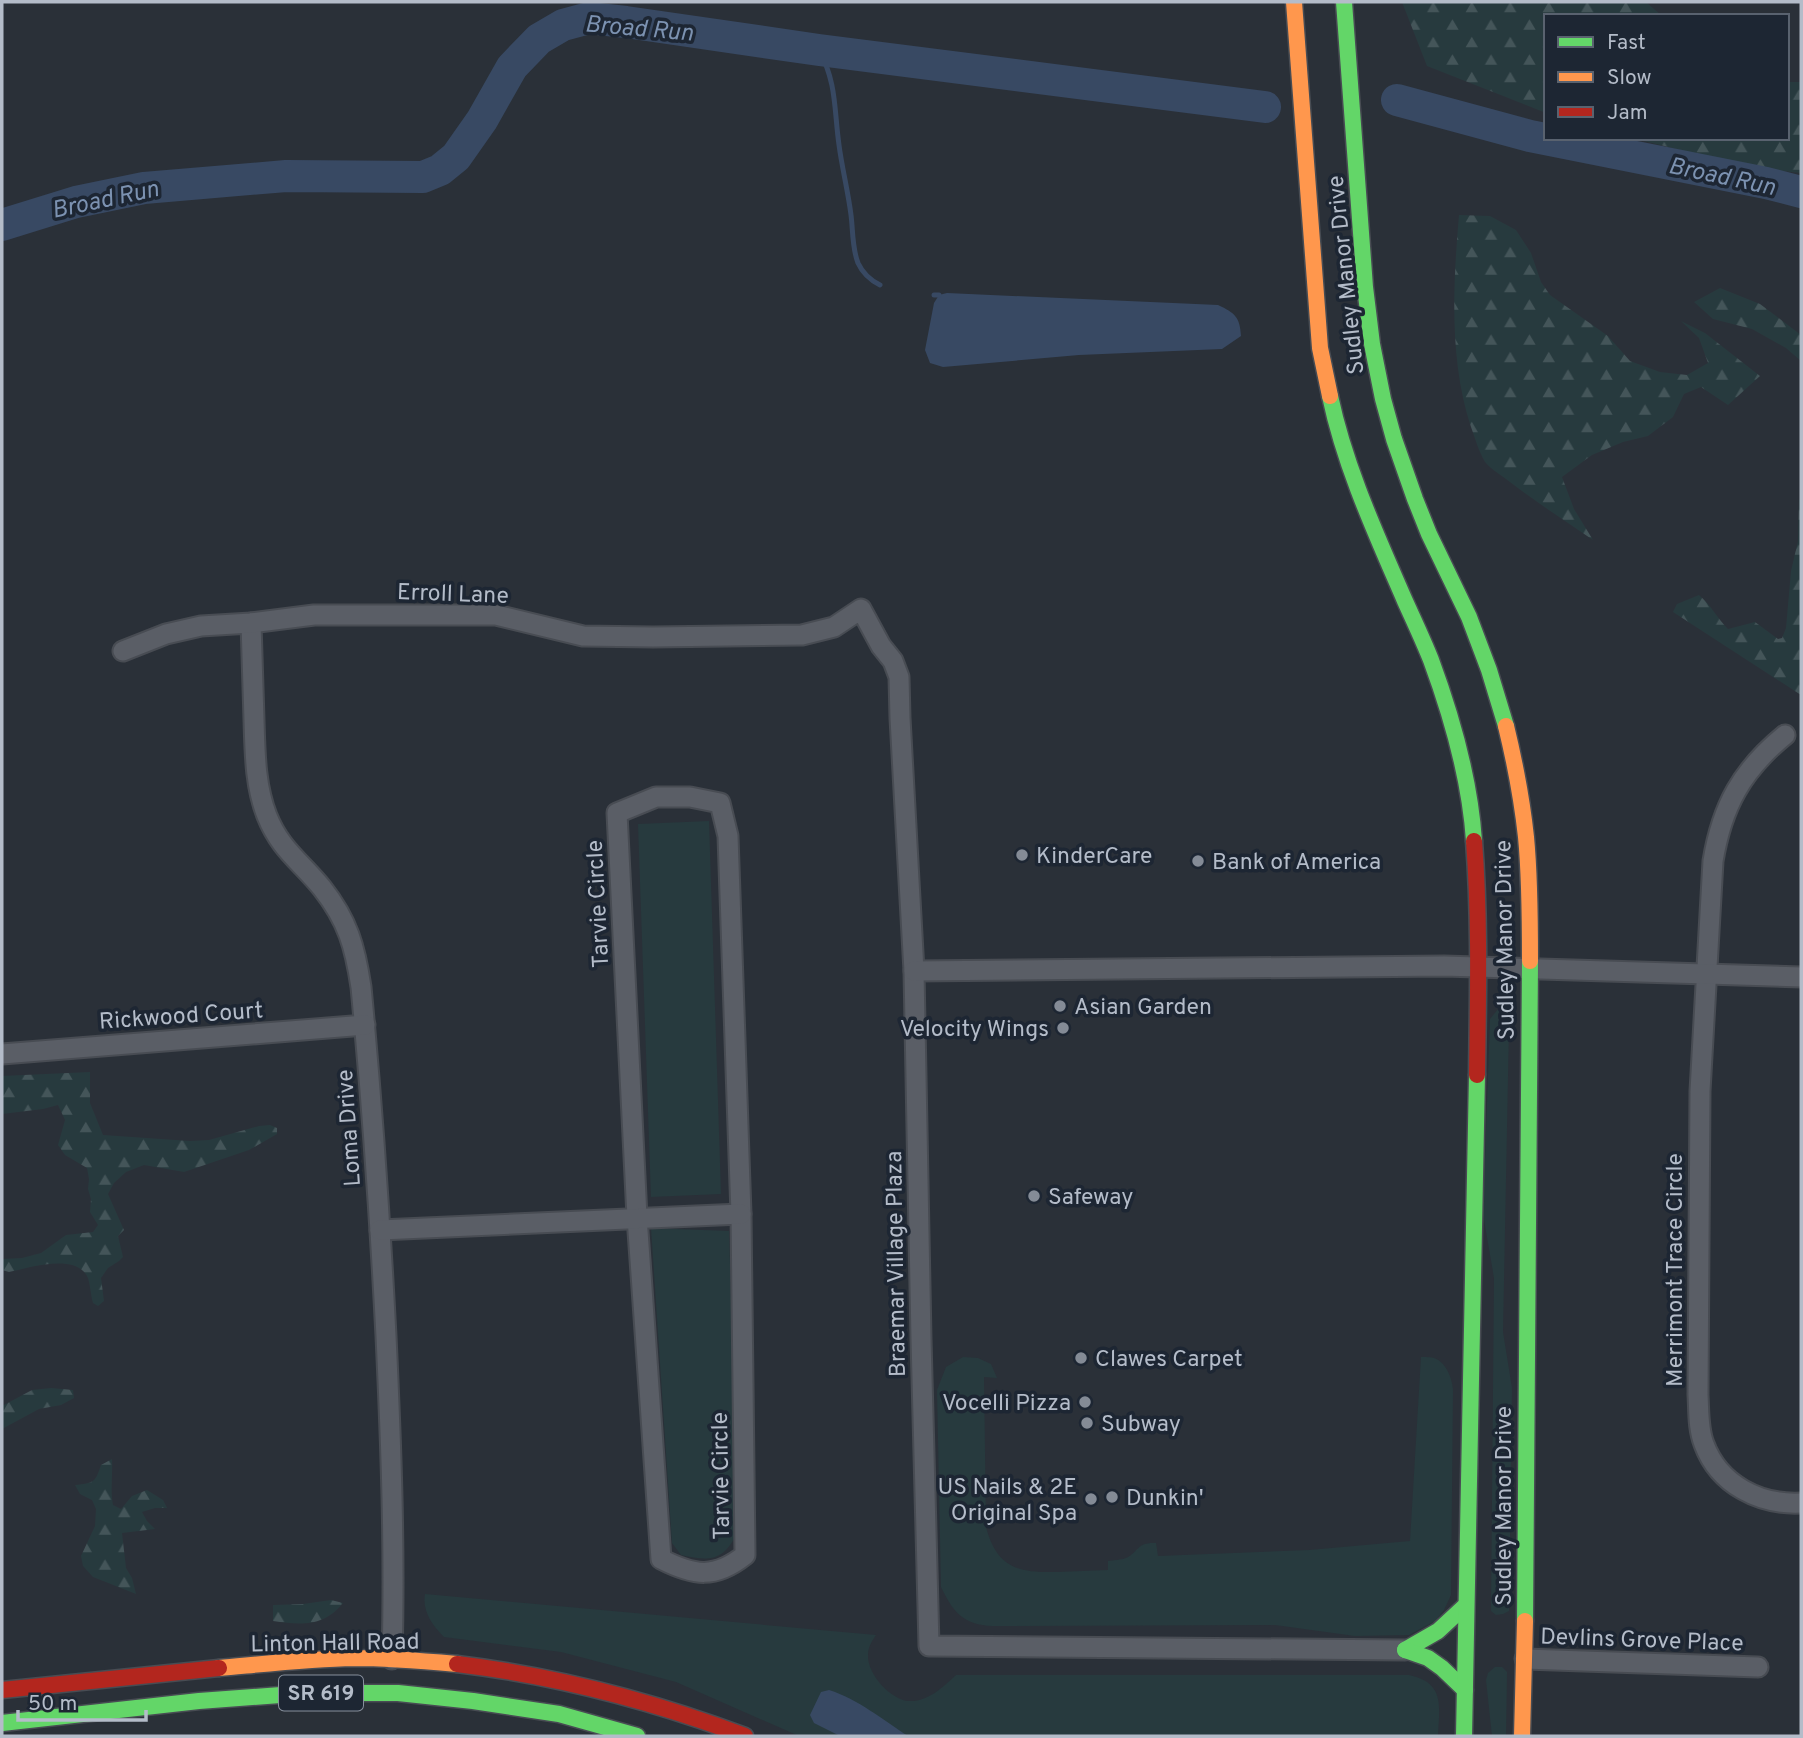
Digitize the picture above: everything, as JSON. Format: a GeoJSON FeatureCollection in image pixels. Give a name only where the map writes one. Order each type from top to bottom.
{"type":"FeatureCollection","features":[{"type":"Feature","properties":{"kind":"main road","name":"Sudley Manor Drive"},"geometry":{"type":"LineString","coordinates":[[1294,2],[1320,348],[1332,405],[1368,518],[1430,658],[1448,710],[1464,772],[1474,835],[1479,967],[1464,1736]]}},
{"type":"Feature","properties":{"kind":"main road","name":"Sudley Manor Drive"},"geometry":{"type":"LineString","coordinates":[[1344,2],[1363,268],[1379,383],[1390,426],[1424,522],[1469,618],[1490,675],[1507,733],[1526,837],[1530,895],[1525,1659],[1522,1736]]}},
{"type":"Feature","properties":{"kind":"main road"},"geometry":{"type":"LineString","coordinates":[[1405,1650],[1439,1631],[1466,1605]]}},
{"type":"Feature","properties":{"kind":"main road"},"geometry":{"type":"LineString","coordinates":[[1405,1650],[1443,1668],[1465,1690]]}},
{"type":"Feature","properties":{"kind":"main road","name":"Linton Hall Road"},"geometry":{"type":"LineString","coordinates":[[2,1690],[305,1660],[393,1659],[472,1666],[570,1682],[697,1717],[745,1736]]}},
{"type":"Feature","properties":{"kind":"main road","name":"SR 619"},"geometry":{"type":"LineString","coordinates":[[2,1723],[199,1701],[307,1693],[398,1693],[559,1714],[637,1736]]}},
{"type":"Feature","properties":{"kind":"street","name":"Erroll Lane"},"geometry":{"type":"LineString","coordinates":[[123,651],[166,634],[201,625],[251,623],[314,615],[496,615],[594,637],[802,635],[834,627],[861,609],[881,646],[893,660],[899,677],[914,971]]}},
{"type":"Feature","properties":{"kind":"street","name":"Loma Drive"},"geometry":{"type":"LineString","coordinates":[[251,623],[256,773],[266,814],[279,840],[336,907],[348,930],[357,961],[365,1025],[380,1230],[391,1454],[393,1659]]}},
{"type":"Feature","properties":{"kind":"street","name":"Merrimont Trace Circle"},"geometry":{"type":"LineString","coordinates":[[1785,735],[1767,749],[1751,767],[1733,794],[1716,842],[1713,861],[1700,1091],[1698,1395],[1700,1431],[1704,1445],[1721,1472],[1749,1493],[1771,1501],[1801,1503]]}},
{"type":"Feature","properties":{"kind":"street","name":"Tarvie Circle"},"geometry":{"type":"LineString","coordinates":[[656,797],[690,797],[720,803],[728,836],[741,1214],[745,1555],[731,1566],[713,1571],[696,1572],[661,1559],[637,1217],[617,813],[656,797]]}},
{"type":"Feature","properties":{"kind":"street"},"geometry":{"type":"LineString","coordinates":[[914,971],[1479,967],[1801,977]]}},
{"type":"Feature","properties":{"kind":"street","name":"Braemar Village Plaza"},"geometry":{"type":"LineString","coordinates":[[914,971],[929,1646],[1405,1650]]}},
{"type":"Feature","properties":{"kind":"street","name":"Rickwood Court"},"geometry":{"type":"LineString","coordinates":[[2,1054],[365,1025]]}},
{"type":"Feature","properties":{"kind":"street"},"geometry":{"type":"LineString","coordinates":[[380,1230],[741,1214]]}},
{"type":"Feature","properties":{"kind":"street","name":"Devlins Grove Place"},"geometry":{"type":"LineString","coordinates":[[1525,1659],[1758,1667]]}},
{"type":"Feature","properties":{"kind":"green space"},"geometry":{"type":"Polygon","coordinates":[[[1402,2],[1646,2],[1660,14],[1544,14],[1544,112],[1427,66],[1402,2]]]}},
{"type":"Feature","properties":{"kind":"green space"},"geometry":{"type":"Polygon","coordinates":[[[1789,82],[1801,82],[1801,173],[1753,168],[1640,140],[1789,140],[1789,82]]]}},
{"type":"Feature","properties":{"kind":"green space"},"geometry":{"type":"Polygon","coordinates":[[[1459,215],[1490,216],[1516,230],[1531,253],[1541,282],[1550,295],[1608,336],[1630,361],[1660,372],[1687,375],[1708,363],[1699,338],[1681,321],[1705,333],[1760,376],[1728,405],[1701,387],[1684,394],[1673,417],[1648,436],[1623,442],[1592,455],[1562,477],[1574,509],[1593,540],[1492,469],[1479,449],[1464,402],[1456,349],[1454,295],[1459,215]]]}},
{"type":"Feature","properties":{"kind":"green space"},"geometry":{"type":"Polygon","coordinates":[[[1720,288],[1760,304],[1801,335],[1801,361],[1786,348],[1752,329],[1713,319],[1694,302],[1720,288]]]}},
{"type":"Feature","properties":{"kind":"green space"},"geometry":{"type":"Polygon","coordinates":[[[1801,498],[1801,695],[1673,612],[1677,604],[1699,595],[1728,629],[1755,622],[1778,639],[1782,638],[1786,628],[1791,571],[1798,541],[1801,498]]]}},
{"type":"Feature","properties":{"kind":"green space"},"geometry":{"type":"Polygon","coordinates":[[[709,821],[721,1194],[651,1197],[638,824],[709,821]]]}},
{"type":"Feature","properties":{"kind":"green space"},"geometry":{"type":"Polygon","coordinates":[[[1499,1008],[1509,1026],[1503,1332],[1512,1388],[1509,1611],[1496,1615],[1491,1611],[1494,1278],[1483,1214],[1490,1019],[1499,1008]]]}},
{"type":"Feature","properties":{"kind":"green space"},"geometry":{"type":"Polygon","coordinates":[[[90,1072],[90,1103],[103,1135],[190,1141],[209,1140],[259,1126],[270,1125],[277,1128],[277,1134],[249,1150],[184,1172],[144,1165],[126,1172],[114,1183],[108,1194],[124,1230],[118,1236],[123,1257],[108,1268],[101,1278],[104,1301],[98,1306],[93,1303],[87,1276],[72,1265],[39,1265],[9,1272],[2,1270],[2,1259],[41,1253],[66,1235],[93,1232],[98,1225],[90,1212],[87,1168],[65,1155],[58,1145],[65,1120],[58,1105],[2,1114],[2,1076],[90,1072]]]}},
{"type":"Feature","properties":{"kind":"green space"},"geometry":{"type":"Polygon","coordinates":[[[651,1228],[729,1231],[738,1531],[722,1554],[716,1557],[681,1555],[672,1543],[651,1228]]]}},
{"type":"Feature","properties":{"kind":"green space"},"geometry":{"type":"Polygon","coordinates":[[[963,1357],[978,1358],[991,1364],[997,1378],[984,1377],[986,1527],[991,1541],[1003,1560],[1011,1565],[1044,1572],[1108,1570],[1108,1561],[1126,1558],[1141,1546],[1150,1543],[1156,1543],[1158,1556],[1309,1550],[1410,1541],[1421,1357],[1438,1360],[1448,1371],[1453,1389],[1451,1595],[1444,1610],[1435,1621],[1409,1635],[1355,1636],[1275,1625],[993,1626],[967,1620],[950,1604],[941,1587],[937,1390],[946,1367],[963,1357]]]}},
{"type":"Feature","properties":{"kind":"green space"},"geometry":{"type":"Polygon","coordinates":[[[32,1390],[73,1390],[74,1398],[61,1405],[39,1409],[2,1429],[2,1406],[32,1390]]]}},
{"type":"Feature","properties":{"kind":"green space"},"geometry":{"type":"Polygon","coordinates":[[[112,1459],[113,1505],[121,1509],[132,1496],[147,1490],[163,1500],[167,1508],[142,1512],[155,1529],[122,1533],[126,1568],[136,1594],[93,1577],[83,1566],[81,1556],[95,1526],[96,1509],[92,1500],[80,1494],[75,1485],[93,1481],[101,1465],[112,1459]]]}},
{"type":"Feature","properties":{"kind":"green space"},"geometry":{"type":"Polygon","coordinates":[[[425,1594],[876,1635],[868,1652],[871,1670],[888,1691],[902,1700],[909,1701],[929,1696],[956,1675],[1409,1675],[1421,1679],[1435,1690],[1439,1706],[1438,1736],[799,1736],[676,1682],[561,1652],[444,1637],[429,1617],[425,1594]]]}},
{"type":"Feature","properties":{"kind":"green space"},"geometry":{"type":"Polygon","coordinates":[[[331,1600],[343,1603],[336,1611],[320,1620],[311,1623],[273,1621],[273,1605],[331,1600]]]}},
{"type":"Feature","properties":{"kind":"green space"},"geometry":{"type":"Polygon","coordinates":[[[1495,1667],[1502,1667],[1507,1672],[1506,1736],[1492,1736],[1486,1680],[1488,1673],[1495,1667]]]}},
{"type":"Feature","properties":{"kind":"water"},"geometry":{"type":"Polygon","coordinates":[[[947,293],[1218,305],[1236,316],[1241,336],[1222,349],[1079,355],[943,367],[930,363],[925,350],[934,303],[939,295],[947,293]]]}},
{"type":"Feature","properties":{"kind":"water"},"geometry":{"type":"Polygon","coordinates":[[[829,1690],[860,1704],[908,1736],[840,1736],[814,1723],[810,1715],[821,1692],[829,1690]]]}},
{"type":"Feature","properties":{"kind":"waterway","name":"Broad Run"},"geometry":{"type":"LineString","coordinates":[[2,225],[76,202],[144,188],[286,176],[423,177],[440,170],[456,157],[482,120],[512,67],[539,39],[563,25],[589,18],[1265,107]]}},
{"type":"Feature","properties":{"kind":"waterway"},"geometry":{"type":"LineString","coordinates":[[819,50],[832,85],[856,257],[870,279],[880,285]]}},
{"type":"Feature","properties":{"kind":"waterway","name":"Broad Run"},"geometry":{"type":"LineString","coordinates":[[1397,100],[1544,139]]}},
{"type":"Feature","properties":{"kind":"waterway","name":"Broad Run"},"geometry":{"type":"LineString","coordinates":[[1550,140],[1801,192]]}},
{"type":"Feature","properties":{"kind":"waterway"},"geometry":{"type":"LineString","coordinates":[[934,295],[939,295]]}},
{"type":"Feature","properties":{"kind":"traffic: fast"},"geometry":{"type":"LineString","coordinates":[[1344,2],[1365,287],[1372,344],[1383,399],[1415,499],[1469,617],[1506,726]]}},
{"type":"Feature","properties":{"kind":"traffic: fast"},"geometry":{"type":"LineString","coordinates":[[1330,396],[1344,449],[1362,500],[1428,653],[1446,704],[1464,772],[1474,841]]}},
{"type":"Feature","properties":{"kind":"traffic: fast"},"geometry":{"type":"LineString","coordinates":[[1525,1621],[1530,961]]}},
{"type":"Feature","properties":{"kind":"traffic: fast"},"geometry":{"type":"LineString","coordinates":[[1464,1736],[1477,1075]]}},
{"type":"Feature","properties":{"kind":"traffic: fast"},"geometry":{"type":"LineString","coordinates":[[1405,1650],[1438,1631],[1466,1605]]}},
{"type":"Feature","properties":{"kind":"traffic: fast"},"geometry":{"type":"LineString","coordinates":[[1405,1650],[1428,1658],[1465,1690]]}},
{"type":"Feature","properties":{"kind":"traffic: fast"},"geometry":{"type":"LineString","coordinates":[[2,1723],[199,1701],[307,1693],[398,1693],[559,1714],[637,1736]]}},
{"type":"Feature","properties":{"kind":"traffic: slow"},"geometry":{"type":"LineString","coordinates":[[1294,2],[1320,348],[1330,396]]}},
{"type":"Feature","properties":{"kind":"traffic: slow"},"geometry":{"type":"LineString","coordinates":[[1506,726],[1526,837],[1530,961]]}},
{"type":"Feature","properties":{"kind":"traffic: slow"},"geometry":{"type":"LineString","coordinates":[[1522,1736],[1525,1621]]}},
{"type":"Feature","properties":{"kind":"traffic: slow"},"geometry":{"type":"LineString","coordinates":[[219,1668],[354,1658],[457,1664]]}},
{"type":"Feature","properties":{"kind":"traffic: jam"},"geometry":{"type":"LineString","coordinates":[[1474,841],[1478,929],[1477,1075]]}},
{"type":"Feature","properties":{"kind":"traffic: jam"},"geometry":{"type":"LineString","coordinates":[[457,1664],[531,1675],[603,1691],[745,1736]]}},
{"type":"Feature","properties":{"kind":"traffic: jam"},"geometry":{"type":"LineString","coordinates":[[2,1690],[219,1668]]}},
{"type":"Feature","properties":{"kind":"place","name":"KinderCare"},"geometry":{"type":"Point","coordinates":[1022,855]}},
{"type":"Feature","properties":{"kind":"place","name":"Bank of America"},"geometry":{"type":"Point","coordinates":[1198,861]}},
{"type":"Feature","properties":{"kind":"place","name":"Asian Garden"},"geometry":{"type":"Point","coordinates":[1060,1006]}},
{"type":"Feature","properties":{"kind":"place","name":"Velocity Wings"},"geometry":{"type":"Point","coordinates":[1063,1028]}},
{"type":"Feature","properties":{"kind":"place","name":"Safeway"},"geometry":{"type":"Point","coordinates":[1034,1196]}},
{"type":"Feature","properties":{"kind":"place","name":"Clawes Carpet"},"geometry":{"type":"Point","coordinates":[1081,1358]}},
{"type":"Feature","properties":{"kind":"place","name":"Vocelli Pizza"},"geometry":{"type":"Point","coordinates":[1085,1402]}},
{"type":"Feature","properties":{"kind":"place","name":"Subway"},"geometry":{"type":"Point","coordinates":[1087,1423]}},
{"type":"Feature","properties":{"kind":"place","name":"Dunkin'"},"geometry":{"type":"Point","coordinates":[1112,1497]}},
{"type":"Feature","properties":{"kind":"place","name":"US Nails & 2E Original Spa"},"geometry":{"type":"Point","coordinates":[1091,1499]}}]}
